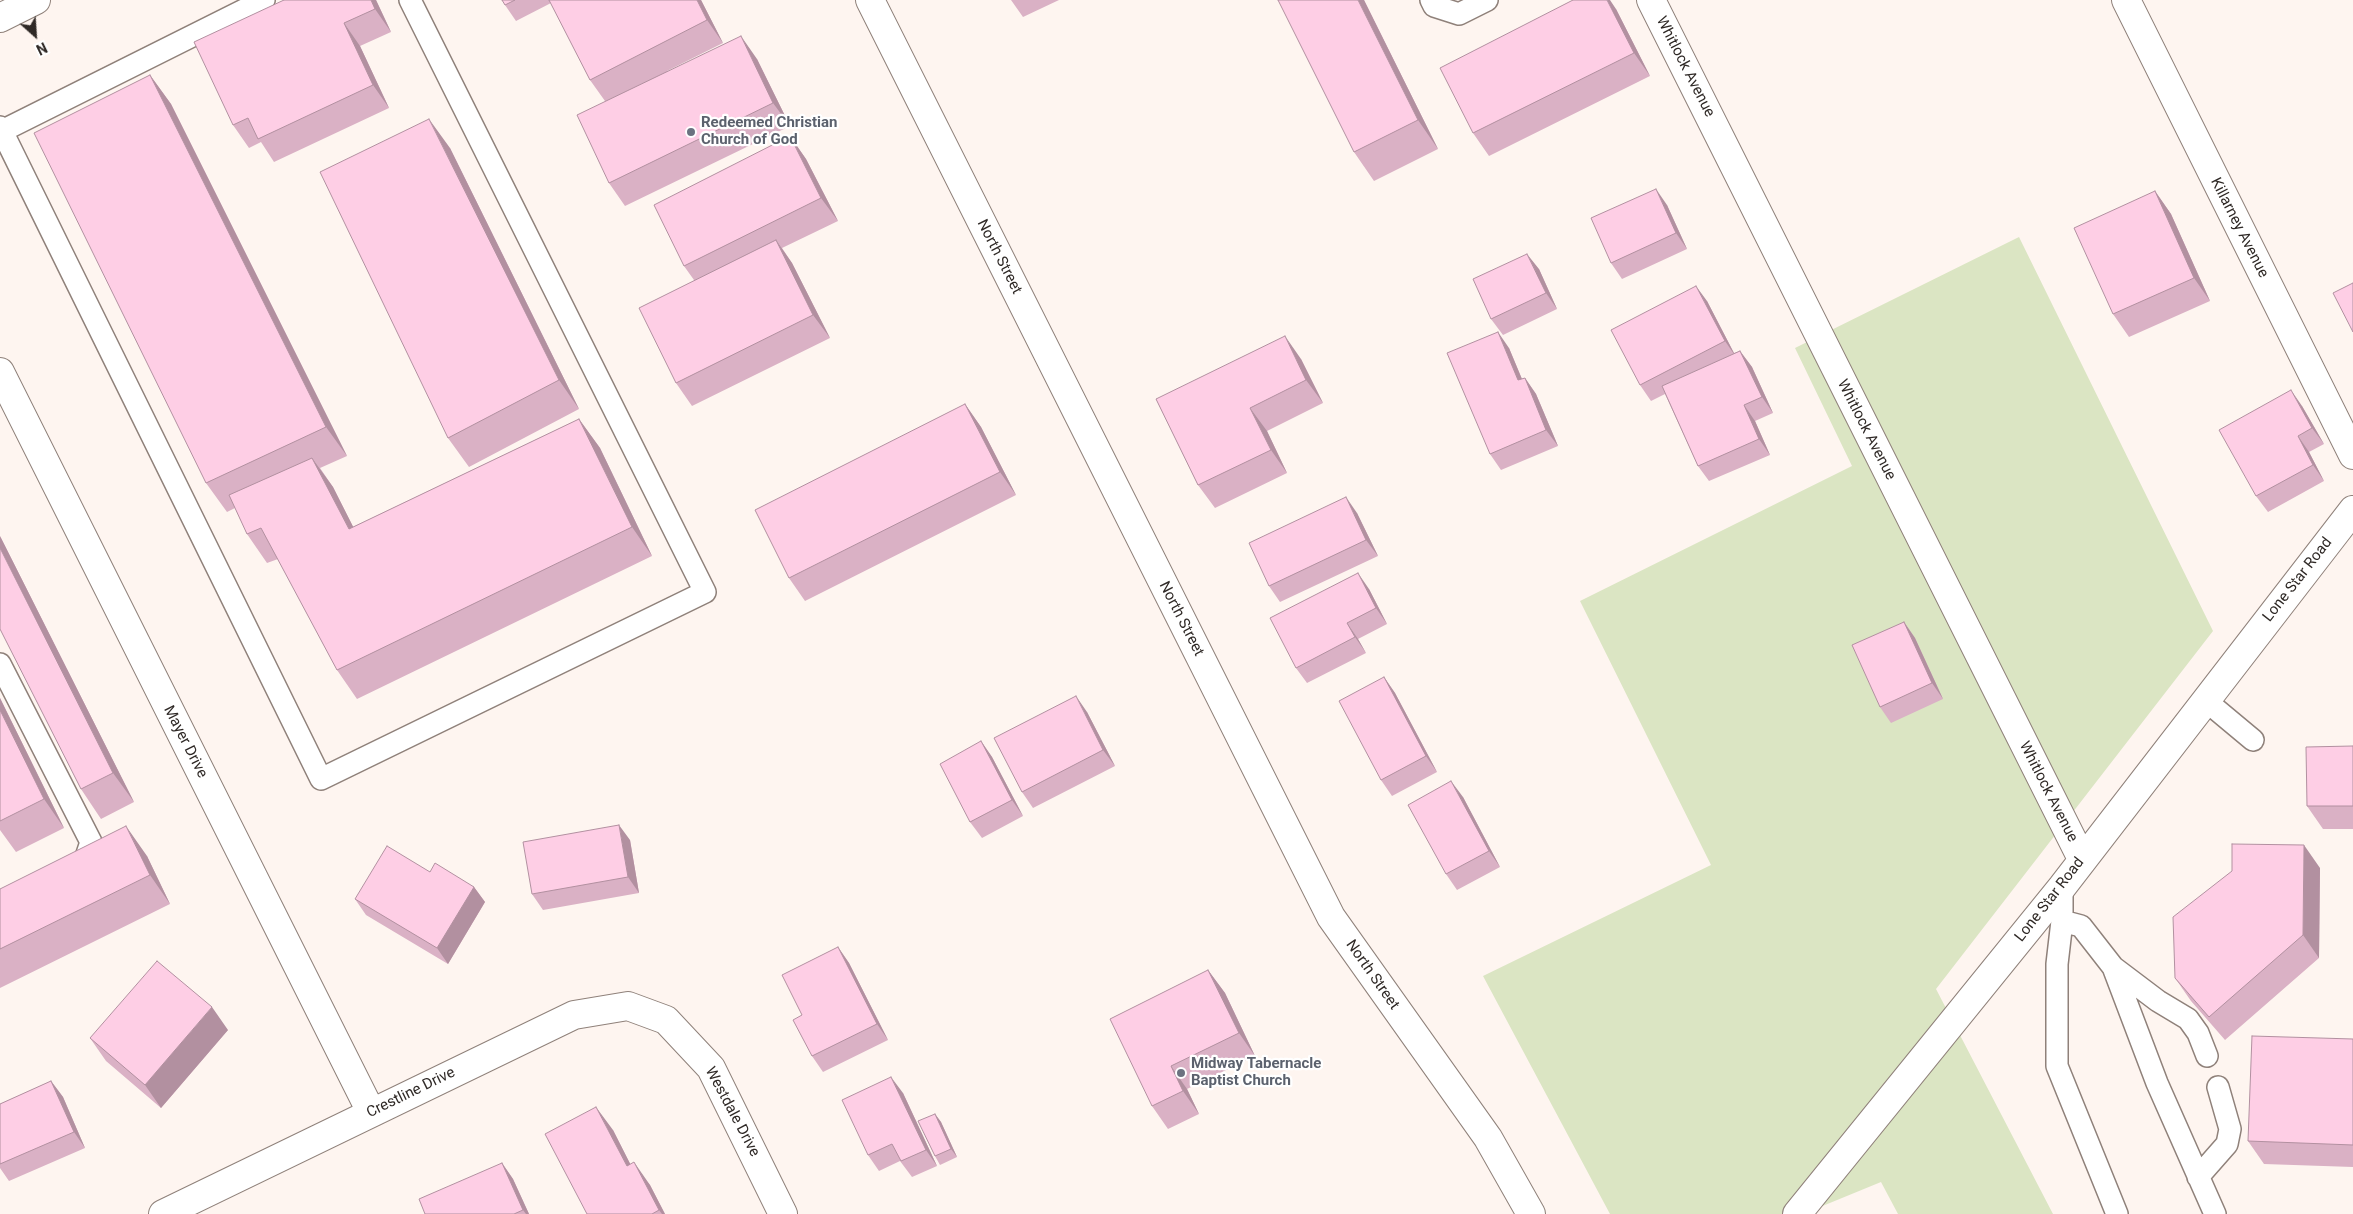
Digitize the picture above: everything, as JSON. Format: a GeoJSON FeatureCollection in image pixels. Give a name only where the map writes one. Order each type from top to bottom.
{"type":"FeatureCollection","features":[{"type":"Feature","properties":{"kind":"street"},"geometry":{"type":"LineString","coordinates":[[0,18],[36,0]]}},
{"type":"Feature","properties":{"kind":"street","name":"North Street"},"geometry":{"type":"LineString","coordinates":[[870,0],[1331,917],[1488,1138],[1531,1214]]}},
{"type":"Feature","properties":{"kind":"street","name":"Whitlock Avenue"},"geometry":{"type":"LineString","coordinates":[[1651,0],[2082,859]]}},
{"type":"Feature","properties":{"kind":"street","name":"Killarney Avenue"},"geometry":{"type":"LineString","coordinates":[[2126,0],[2353,455]]}},
{"type":"Feature","properties":{"kind":"street","name":"Mayer Drive"},"geometry":{"type":"LineString","coordinates":[[0,372],[371,1112]]}},
{"type":"Feature","properties":{"kind":"street","name":"Lone Star Road"},"geometry":{"type":"LineString","coordinates":[[1796,1214],[2062,886],[2353,510]]}},
{"type":"Feature","properties":{"kind":"street","name":"Crestline Drive"},"geometry":{"type":"LineString","coordinates":[[163,1214],[196,1207],[371,1112],[574,1015],[628,1006],[666,1020]]}},
{"type":"Feature","properties":{"kind":"street","name":"Westdale Drive"},"geometry":{"type":"LineString","coordinates":[[666,1020],[711,1068],[783,1214]]}},
{"type":"Feature","properties":{"kind":"lane"},"geometry":{"type":"LineString","coordinates":[[264,0],[1,129],[321,779],[705,592],[410,0]]}},
{"type":"Feature","properties":{"kind":"lane"},"geometry":{"type":"LineString","coordinates":[[1431,0],[1434,6],[1459,14],[1487,0]]}},
{"type":"Feature","properties":{"kind":"lane"},"geometry":{"type":"LineString","coordinates":[[0,664],[91,842],[85,860],[60,875]]}},
{"type":"Feature","properties":{"kind":"lane"},"geometry":{"type":"LineString","coordinates":[[2205,700],[2254,740]]}},
{"type":"Feature","properties":{"kind":"lane"},"geometry":{"type":"LineString","coordinates":[[2062,886],[2071,923],[2113,967],[2158,1001],[2188,1019],[2198,1033],[2207,1056]]}},
{"type":"Feature","properties":{"kind":"lane"},"geometry":{"type":"LineString","coordinates":[[2071,923],[2057,964],[2057,1066],[2117,1214]]}},
{"type":"Feature","properties":{"kind":"lane"},"geometry":{"type":"LineString","coordinates":[[2113,967],[2157,1082],[2215,1214]]}},
{"type":"Feature","properties":{"kind":"lane"},"geometry":{"type":"LineString","coordinates":[[2198,1177],[2227,1144],[2230,1129],[2218,1087]]}},
{"type":"Feature","properties":{"kind":"green space"},"geometry":{"type":"Polygon","coordinates":[[[2019,237],[2213,631],[1936,989],[2053,1214],[1898,1214],[1881,1182],[1803,1214],[1610,1214],[1483,976],[1711,865],[1580,601],[1852,466],[1795,348],[2019,237]]]}},
{"type":"Feature","properties":{"kind":"building"},"geometry":{"type":"Polygon","coordinates":[[[284,0],[371,0],[375,9],[344,23],[373,85],[258,139],[248,118],[233,125],[194,42],[284,0]]]}},
{"type":"Feature","properties":{"kind":"building"},"geometry":{"type":"Polygon","coordinates":[[[502,0],[515,0],[505,5],[502,0]]]}},
{"type":"Feature","properties":{"kind":"building"},"geometry":{"type":"Polygon","coordinates":[[[549,0],[697,0],[707,20],[590,80],[549,0]]]}},
{"type":"Feature","properties":{"kind":"building"},"geometry":{"type":"Polygon","coordinates":[[[1278,0],[1358,0],[1418,120],[1354,152],[1278,0]]]}},
{"type":"Feature","properties":{"kind":"building"},"geometry":{"type":"Polygon","coordinates":[[[1573,0],[1607,0],[1634,53],[1473,133],[1440,68],[1573,0]]]}},
{"type":"Feature","properties":{"kind":"building","name":"Redeemed Christian Church of God"},"geometry":{"type":"Polygon","coordinates":[[[741,36],[773,103],[609,183],[577,115],[741,36]]]}},
{"type":"Feature","properties":{"kind":"building"},"geometry":{"type":"Polygon","coordinates":[[[150,75],[326,427],[206,483],[34,133],[150,75]]]}},
{"type":"Feature","properties":{"kind":"building"},"geometry":{"type":"Polygon","coordinates":[[[429,119],[559,380],[448,438],[320,172],[429,119]]]}},
{"type":"Feature","properties":{"kind":"building"},"geometry":{"type":"Polygon","coordinates":[[[790,136],[821,198],[684,266],[654,205],[790,136]]]}},
{"type":"Feature","properties":{"kind":"building"},"geometry":{"type":"Polygon","coordinates":[[[1656,189],[1676,233],[1611,263],[1591,218],[1656,189]]]}},
{"type":"Feature","properties":{"kind":"building"},"geometry":{"type":"Polygon","coordinates":[[[2155,191],[2194,278],[2113,314],[2074,228],[2155,191]]]}},
{"type":"Feature","properties":{"kind":"building"},"geometry":{"type":"Polygon","coordinates":[[[776,240],[813,315],[676,383],[639,308],[776,240]]]}},
{"type":"Feature","properties":{"kind":"building"},"geometry":{"type":"Polygon","coordinates":[[[1527,254],[1546,293],[1491,319],[1473,279],[1527,254]]]}},
{"type":"Feature","properties":{"kind":"building"},"geometry":{"type":"Polygon","coordinates":[[[2353,283],[2353,332],[2333,293],[2353,283]]]}},
{"type":"Feature","properties":{"kind":"building"},"geometry":{"type":"Polygon","coordinates":[[[1696,286],[1725,341],[1640,385],[1611,330],[1696,286]]]}},
{"type":"Feature","properties":{"kind":"building"},"geometry":{"type":"Polygon","coordinates":[[[1498,332],[1518,380],[1525,378],[1546,430],[1490,454],[1447,353],[1498,332]]]}},
{"type":"Feature","properties":{"kind":"building"},"geometry":{"type":"Polygon","coordinates":[[[1285,336],[1306,380],[1250,408],[1271,450],[1198,485],[1156,399],[1285,336]]]}},
{"type":"Feature","properties":{"kind":"building"},"geometry":{"type":"Polygon","coordinates":[[[1740,351],[1762,397],[1744,405],[1759,439],[1698,466],[1662,386],[1740,351]]]}},
{"type":"Feature","properties":{"kind":"building"},"geometry":{"type":"Polygon","coordinates":[[[2291,390],[2312,428],[2298,436],[2313,465],[2256,496],[2219,430],[2291,390]]]}},
{"type":"Feature","properties":{"kind":"building"},"geometry":{"type":"Polygon","coordinates":[[[965,404],[1000,472],[789,578],[755,510],[965,404]]]}},
{"type":"Feature","properties":{"kind":"building"},"geometry":{"type":"Polygon","coordinates":[[[579,419],[632,527],[337,670],[261,528],[247,534],[229,495],[312,458],[349,529],[579,419]]]}},
{"type":"Feature","properties":{"kind":"building"},"geometry":{"type":"Polygon","coordinates":[[[1346,497],[1366,540],[1269,586],[1249,543],[1346,497]]]}},
{"type":"Feature","properties":{"kind":"building"},"geometry":{"type":"Polygon","coordinates":[[[0,548],[113,773],[81,789],[0,629],[0,548]]]}},
{"type":"Feature","properties":{"kind":"building"},"geometry":{"type":"Polygon","coordinates":[[[1358,573],[1376,608],[1347,623],[1355,637],[1296,668],[1270,618],[1358,573]]]}},
{"type":"Feature","properties":{"kind":"building"},"geometry":{"type":"Polygon","coordinates":[[[1904,622],[1932,683],[1880,707],[1852,645],[1904,622]]]}},
{"type":"Feature","properties":{"kind":"building"},"geometry":{"type":"Polygon","coordinates":[[[1384,677],[1426,756],[1381,780],[1339,701],[1384,677]]]}},
{"type":"Feature","properties":{"kind":"building"},"geometry":{"type":"Polygon","coordinates":[[[1076,696],[1103,750],[1022,792],[994,738],[1076,696]]]}},
{"type":"Feature","properties":{"kind":"building"},"geometry":{"type":"Polygon","coordinates":[[[0,710],[44,799],[0,821],[0,710]]]}},
{"type":"Feature","properties":{"kind":"building"},"geometry":{"type":"Polygon","coordinates":[[[981,741],[1012,800],[970,822],[940,764],[981,741]]]}},
{"type":"Feature","properties":{"kind":"building"},"geometry":{"type":"Polygon","coordinates":[[[2353,746],[2353,806],[2307,806],[2306,747],[2353,746]]]}},
{"type":"Feature","properties":{"kind":"building"},"geometry":{"type":"Polygon","coordinates":[[[1451,781],[1489,851],[1446,874],[1408,805],[1451,781]]]}},
{"type":"Feature","properties":{"kind":"building"},"geometry":{"type":"Polygon","coordinates":[[[619,825],[628,877],[532,894],[523,842],[619,825]]]}},
{"type":"Feature","properties":{"kind":"building"},"geometry":{"type":"Polygon","coordinates":[[[126,826],[150,875],[0,949],[0,889],[126,826]]]}},
{"type":"Feature","properties":{"kind":"building"},"geometry":{"type":"Polygon","coordinates":[[[2232,844],[2304,845],[2303,935],[2209,1017],[2175,978],[2173,917],[2232,871],[2232,844]]]}},
{"type":"Feature","properties":{"kind":"building"},"geometry":{"type":"Polygon","coordinates":[[[387,846],[430,872],[435,863],[474,887],[437,948],[355,899],[387,846]]]}},
{"type":"Feature","properties":{"kind":"building"},"geometry":{"type":"Polygon","coordinates":[[[838,947],[877,1024],[812,1056],[793,1020],[802,1015],[782,975],[838,947]]]}},
{"type":"Feature","properties":{"kind":"building"},"geometry":{"type":"Polygon","coordinates":[[[157,961],[212,1007],[145,1085],[90,1038],[157,961]]]}},
{"type":"Feature","properties":{"kind":"building","name":"Midway Tabernacle Baptist Church"},"geometry":{"type":"Polygon","coordinates":[[[1208,970],[1239,1033],[1171,1066],[1183,1091],[1152,1106],[1110,1019],[1208,970]]]}},
{"type":"Feature","properties":{"kind":"building"},"geometry":{"type":"Polygon","coordinates":[[[2252,1036],[2353,1039],[2353,1145],[2248,1141],[2252,1036]]]}},
{"type":"Feature","properties":{"kind":"building"},"geometry":{"type":"Polygon","coordinates":[[[891,1077],[926,1150],[901,1161],[892,1144],[868,1155],[842,1100],[891,1077]]]}},
{"type":"Feature","properties":{"kind":"building"},"geometry":{"type":"Polygon","coordinates":[[[51,1081],[74,1132],[0,1164],[0,1104],[51,1081]]]}},
{"type":"Feature","properties":{"kind":"building"},"geometry":{"type":"Polygon","coordinates":[[[596,1107],[627,1166],[634,1162],[659,1210],[652,1214],[587,1214],[545,1134],[596,1107]]]}},
{"type":"Feature","properties":{"kind":"building"},"geometry":{"type":"Polygon","coordinates":[[[935,1114],[951,1149],[935,1156],[918,1121],[935,1114]]]}},
{"type":"Feature","properties":{"kind":"building"},"geometry":{"type":"Polygon","coordinates":[[[502,1163],[523,1210],[514,1214],[425,1214],[419,1199],[502,1163]]]}},
{"type":"Feature","properties":{"kind":"place","name":"Redeemed Christian Church of God"},"geometry":{"type":"Point","coordinates":[691,132]}},
{"type":"Feature","properties":{"kind":"place","name":"Midway Tabernacle Baptist Church"},"geometry":{"type":"Point","coordinates":[1181,1073]}}]}
